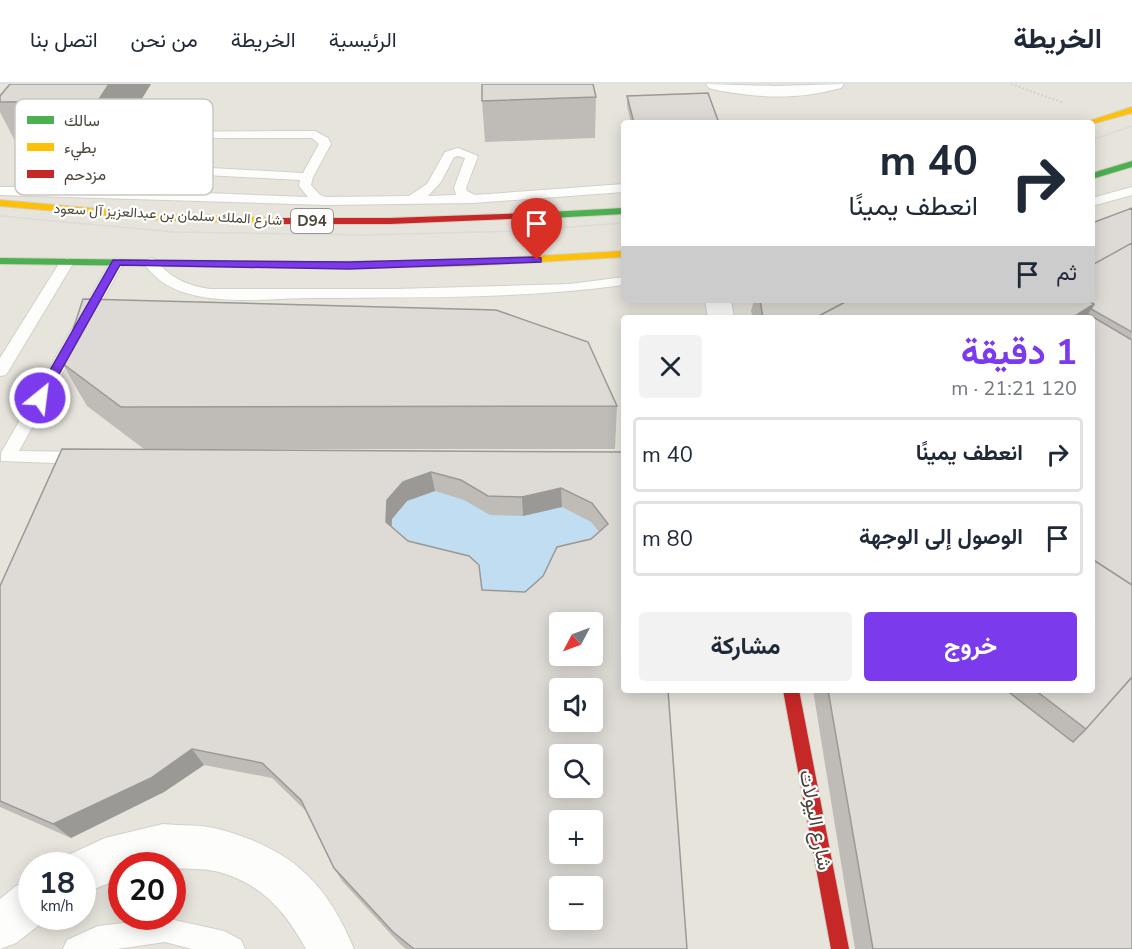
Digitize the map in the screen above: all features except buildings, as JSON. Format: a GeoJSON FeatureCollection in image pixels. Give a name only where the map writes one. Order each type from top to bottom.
{"type":"FeatureCollection","features":[{"type":"Feature","properties":{"kind":"main road"},"geometry":{"type":"LineString","coordinates":[[1095,121],[1132,110]]}},
{"type":"Feature","properties":{"kind":"main road"},"geometry":{"type":"LineString","coordinates":[[1095,175],[1132,164]]}},
{"type":"Feature","properties":{"kind":"main road","name":"شارع الملك سلمان بن عبدالعزيز آل سعود"},"geometry":{"type":"LineString","coordinates":[[0,203],[58,210],[123,214],[323,221],[437,220],[621,211]]}},
{"type":"Feature","properties":{"kind":"main road"},"geometry":{"type":"LineString","coordinates":[[0,261],[360,265],[475,263],[621,255]]}},
{"type":"Feature","properties":{"kind":"main road","name":"شارع اليولات"},"geometry":{"type":"LineString","coordinates":[[792,693],[840,949]]}},
{"type":"Feature","properties":{"kind":"street"},"geometry":{"type":"LineString","coordinates":[[716,84],[771,92],[800,91],[834,84]]}},
{"type":"Feature","properties":{"kind":"street"},"geometry":{"type":"LineString","coordinates":[[96,865],[105,860],[163,846],[217,849],[266,868],[305,903],[331,949]]}},
{"type":"Feature","properties":{"kind":"street"},"geometry":{"type":"LineString","coordinates":[[0,927],[18,913]]}},
{"type":"Feature","properties":{"kind":"lane"},"geometry":{"type":"LineString","coordinates":[[213,134],[307,133],[320,136],[326,144],[307,177],[305,186],[309,192],[326,201]]}},
{"type":"Feature","properties":{"kind":"lane"},"geometry":{"type":"LineString","coordinates":[[410,201],[437,182],[449,155],[464,152],[472,156],[460,184],[461,193],[473,199]]}},
{"type":"Feature","properties":{"kind":"lane"},"geometry":{"type":"LineString","coordinates":[[213,172],[307,177]]}},
{"type":"Feature","properties":{"kind":"lane"},"geometry":{"type":"LineString","coordinates":[[437,182],[460,184]]}},
{"type":"Feature","properties":{"kind":"lane"},"geometry":{"type":"LineString","coordinates":[[143,195],[326,201],[410,201],[473,199],[621,188]]}},
{"type":"Feature","properties":{"kind":"lane"},"geometry":{"type":"LineString","coordinates":[[1095,201],[1132,191]]}},
{"type":"Feature","properties":{"kind":"lane"},"geometry":{"type":"LineString","coordinates":[[0,371],[67,262]]}},
{"type":"Feature","properties":{"kind":"lane"},"geometry":{"type":"LineString","coordinates":[[103,458],[7,457],[117,262]]}},
{"type":"Feature","properties":{"kind":"lane"},"geometry":{"type":"LineString","coordinates":[[150,262],[163,278],[174,285],[205,293],[222,294],[396,293],[558,288],[621,282]]}},
{"type":"Feature","properties":{"kind":"lane"},"geometry":{"type":"LineString","coordinates":[[76,949],[98,939],[165,930],[224,944],[232,949]]}},
{"type":"Feature","properties":{"kind":"path"},"geometry":{"type":"LineString","coordinates":[[1011,84],[1031,91]]}},
{"type":"Feature","properties":{"kind":"shaded area"},"geometry":{"type":"Polygon","coordinates":[[[0,84],[1132,84],[1132,949],[0,949],[0,84]]]}},
{"type":"Feature","properties":{"kind":"water"},"geometry":{"type":"Polygon","coordinates":[[[435,491],[562,507],[591,522],[607,543],[544,595],[485,608],[391,541],[392,519],[407,501],[435,491]]]}},
{"type":"Feature","properties":{"kind":"tram line"},"geometry":{"type":"LineString","coordinates":[[1095,139],[1132,126]]}},
{"type":"Feature","properties":{"kind":"tram line"},"geometry":{"type":"LineString","coordinates":[[0,216],[174,232],[365,235],[517,231],[621,223]]}},
{"type":"Feature","properties":{"kind":"traffic: fast"},"geometry":{"type":"LineString","coordinates":[[1095,175],[1132,164]]}},
{"type":"Feature","properties":{"kind":"traffic: fast"},"geometry":{"type":"LineString","coordinates":[[531,216],[621,211]]}},
{"type":"Feature","properties":{"kind":"traffic: fast"},"geometry":{"type":"LineString","coordinates":[[0,261],[305,265]]}},
{"type":"Feature","properties":{"kind":"traffic: slow"},"geometry":{"type":"LineString","coordinates":[[1095,121],[1132,110]]}},
{"type":"Feature","properties":{"kind":"traffic: slow"},"geometry":{"type":"LineString","coordinates":[[0,203],[156,217],[275,221]]}},
{"type":"Feature","properties":{"kind":"traffic: slow"},"geometry":{"type":"LineString","coordinates":[[305,265],[468,263],[621,254]]}},
{"type":"Feature","properties":{"kind":"traffic: jam"},"geometry":{"type":"LineString","coordinates":[[275,221],[390,221],[531,216]]}},
{"type":"Feature","properties":{"kind":"traffic: jam"},"geometry":{"type":"LineString","coordinates":[[792,693],[840,949]]}},
{"type":"Feature","properties":{"kind":"route"},"geometry":{"type":"LineString","coordinates":[[40,398],[117,262],[349,266],[537,260]]}}]}
